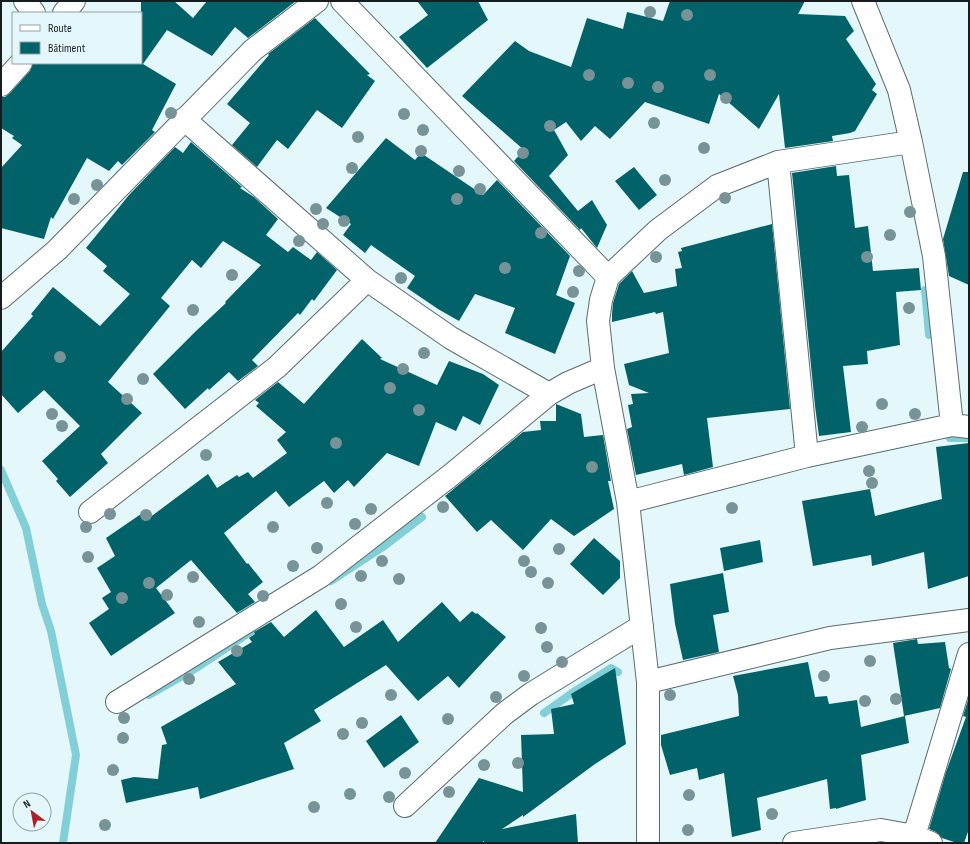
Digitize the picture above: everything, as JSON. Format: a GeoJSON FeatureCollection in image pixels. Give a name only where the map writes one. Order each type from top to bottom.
{"type":"FeatureCollection","features":[{"type":"Feature","properties":{"kind":"street"},"geometry":{"type":"LineString","coordinates":[[25,1],[33,12]]}},
{"type":"Feature","properties":{"kind":"street"},"geometry":{"type":"LineString","coordinates":[[65,12],[74,1]]}},
{"type":"Feature","properties":{"kind":"street"},"geometry":{"type":"LineString","coordinates":[[1,298],[57,250],[253,50],[317,1]]}},
{"type":"Feature","properties":{"kind":"street"},"geometry":{"type":"LineString","coordinates":[[342,1],[608,277]]}},
{"type":"Feature","properties":{"kind":"street"},"geometry":{"type":"LineString","coordinates":[[628,502],[807,456],[960,426],[934,256],[911,142],[899,90],[863,1]]}},
{"type":"Feature","properties":{"kind":"street"},"geometry":{"type":"LineString","coordinates":[[1,85],[20,64]]}},
{"type":"Feature","properties":{"kind":"street"},"geometry":{"type":"LineString","coordinates":[[184,119],[367,280],[451,338],[549,394]]}},
{"type":"Feature","properties":{"kind":"street"},"geometry":{"type":"LineString","coordinates":[[648,843],[648,682],[628,502],[603,368],[598,321],[601,300],[608,277],[658,230],[717,186],[778,162],[911,142]]}},
{"type":"Feature","properties":{"kind":"street"},"geometry":{"type":"LineString","coordinates":[[778,162],[807,456]]}},
{"type":"Feature","properties":{"kind":"street"},"geometry":{"type":"LineString","coordinates":[[90,512],[277,367],[367,280]]}},
{"type":"Feature","properties":{"kind":"street"},"geometry":{"type":"LineString","coordinates":[[117,702],[321,576],[451,475],[549,394],[568,383],[603,368]]}},
{"type":"Feature","properties":{"kind":"street"},"geometry":{"type":"LineString","coordinates":[[648,682],[830,638],[969,620]]}},
{"type":"Feature","properties":{"kind":"street"},"geometry":{"type":"LineString","coordinates":[[405,806],[504,714],[531,694],[642,626]]}},
{"type":"Feature","properties":{"kind":"street"},"geometry":{"type":"LineString","coordinates":[[794,843],[881,830],[922,840],[969,654]]}},
{"type":"Feature","properties":{"kind":"building"},"geometry":{"type":"Polygon","coordinates":[[[141,1],[174,1],[193,18],[207,1],[296,1],[248,38],[235,27],[212,56],[167,30],[143,64],[176,84],[152,130],[155,132],[122,165],[118,161],[109,171],[87,158],[53,219],[51,217],[44,239],[1,228],[1,168],[22,145],[12,138],[14,136],[1,128],[1,97],[5,97],[10,93],[30,71],[33,64],[142,64],[141,1]]]}},
{"type":"Feature","properties":{"kind":"building"},"geometry":{"type":"Polygon","coordinates":[[[417,1],[478,1],[488,20],[427,68],[399,37],[428,15],[417,1]]]}},
{"type":"Feature","properties":{"kind":"building"},"geometry":{"type":"Polygon","coordinates":[[[670,1],[805,1],[798,14],[845,16],[854,31],[846,39],[876,84],[872,90],[877,94],[855,131],[832,136],[833,141],[785,148],[779,94],[759,129],[719,94],[709,124],[645,102],[610,139],[595,126],[581,141],[566,122],[554,130],[568,155],[549,176],[578,211],[592,200],[607,225],[597,248],[581,228],[580,230],[514,161],[524,150],[462,96],[515,41],[529,51],[571,67],[587,18],[623,29],[627,12],[663,21],[670,1]]]}},
{"type":"Feature","properties":{"kind":"building"},"geometry":{"type":"Polygon","coordinates":[[[315,18],[370,74],[367,75],[375,81],[342,128],[317,110],[288,149],[277,140],[257,167],[232,145],[250,123],[227,104],[269,55],[268,54],[315,18]]]}},
{"type":"Feature","properties":{"kind":"building"},"geometry":{"type":"Polygon","coordinates":[[[386,138],[415,160],[421,153],[483,195],[497,180],[570,256],[556,295],[575,303],[555,354],[505,333],[515,308],[475,294],[459,321],[407,288],[415,276],[371,245],[365,253],[343,235],[351,224],[326,208],[386,138]]]}},
{"type":"Feature","properties":{"kind":"building"},"geometry":{"type":"Polygon","coordinates":[[[191,142],[242,187],[240,188],[254,197],[278,219],[266,235],[288,252],[293,247],[311,260],[317,252],[337,270],[314,301],[312,299],[300,315],[298,313],[252,360],[258,366],[238,381],[229,372],[209,390],[208,388],[185,409],[153,374],[226,303],[225,302],[261,265],[223,241],[201,268],[192,260],[161,298],[170,306],[108,382],[142,413],[101,454],[108,463],[70,497],[56,481],[58,479],[42,461],[80,426],[44,390],[18,413],[1,394],[1,352],[33,316],[31,314],[53,287],[100,326],[130,294],[103,271],[107,266],[86,248],[129,195],[175,147],[183,153],[191,142]]]}},
{"type":"Feature","properties":{"kind":"building"},"geometry":{"type":"Polygon","coordinates":[[[836,166],[837,176],[849,175],[855,228],[868,226],[873,271],[919,268],[921,290],[896,292],[900,345],[867,351],[868,364],[843,366],[851,432],[819,436],[792,173],[836,166]]]}},
{"type":"Feature","properties":{"kind":"building"},"geometry":{"type":"Polygon","coordinates":[[[634,167],[657,195],[639,210],[615,181],[634,167]]]}},
{"type":"Feature","properties":{"kind":"building"},"geometry":{"type":"Polygon","coordinates":[[[963,172],[969,172],[969,285],[949,276],[943,239],[963,172]]]}},
{"type":"Feature","properties":{"kind":"building"},"geometry":{"type":"Polygon","coordinates":[[[772,224],[790,409],[707,418],[713,467],[684,475],[682,464],[636,475],[627,429],[632,427],[628,405],[633,404],[631,394],[649,393],[629,385],[624,364],[669,353],[663,312],[656,314],[655,312],[612,322],[613,303],[619,284],[632,271],[644,293],[677,286],[675,269],[682,268],[678,252],[682,251],[681,248],[772,224]]]}},
{"type":"Feature","properties":{"kind":"building"},"geometry":{"type":"Polygon","coordinates":[[[362,339],[382,358],[380,359],[437,385],[449,361],[483,374],[499,385],[480,425],[463,416],[456,431],[436,422],[419,466],[387,453],[354,487],[348,480],[334,493],[324,481],[289,507],[276,491],[224,533],[247,564],[248,563],[263,582],[248,594],[255,602],[237,613],[191,560],[156,588],[175,613],[111,656],[89,623],[109,609],[102,598],[111,592],[97,568],[115,556],[106,538],[141,514],[145,521],[208,474],[217,488],[237,475],[239,477],[248,472],[253,478],[287,453],[277,440],[286,432],[256,406],[259,403],[255,400],[278,382],[304,404],[362,339]]]}},
{"type":"Feature","properties":{"kind":"building"},"geometry":{"type":"Polygon","coordinates":[[[556,404],[581,414],[584,437],[603,435],[611,481],[608,481],[614,509],[574,536],[551,519],[523,550],[491,520],[477,532],[445,496],[523,432],[541,430],[540,421],[556,421],[556,404]]]}},
{"type":"Feature","properties":{"kind":"building"},"geometry":{"type":"Polygon","coordinates":[[[969,443],[969,576],[928,589],[924,552],[872,566],[871,555],[813,566],[802,501],[870,489],[875,516],[942,499],[936,447],[969,443]]]}},
{"type":"Feature","properties":{"kind":"building"},"geometry":{"type":"Polygon","coordinates":[[[594,538],[620,561],[620,578],[603,595],[570,564],[594,538]]]}},
{"type":"Feature","properties":{"kind":"building"},"geometry":{"type":"Polygon","coordinates":[[[760,540],[763,562],[724,571],[720,548],[760,540]]]}},
{"type":"Feature","properties":{"kind":"building"},"geometry":{"type":"Polygon","coordinates":[[[723,573],[729,612],[713,615],[719,652],[683,660],[675,624],[670,584],[723,573]]]}},
{"type":"Feature","properties":{"kind":"building"},"geometry":{"type":"Polygon","coordinates":[[[442,602],[460,622],[472,611],[476,614],[477,613],[506,637],[459,688],[448,676],[418,701],[386,665],[314,710],[321,721],[284,743],[294,769],[200,799],[198,787],[126,803],[121,780],[134,777],[158,779],[162,745],[167,744],[161,727],[236,684],[218,662],[252,642],[249,638],[255,634],[254,632],[271,622],[284,637],[316,610],[344,647],[383,620],[398,642],[442,602]]]}},
{"type":"Feature","properties":{"kind":"building"},"geometry":{"type":"Polygon","coordinates":[[[917,639],[918,644],[945,642],[949,668],[951,669],[940,708],[904,716],[893,643],[917,639]]]}},
{"type":"Feature","properties":{"kind":"building"},"geometry":{"type":"Polygon","coordinates":[[[808,662],[815,697],[827,696],[829,704],[857,700],[861,727],[905,716],[909,743],[861,755],[866,800],[836,809],[830,809],[827,779],[757,798],[761,830],[732,837],[724,773],[699,780],[697,768],[670,775],[661,745],[661,735],[739,716],[738,695],[733,676],[808,662]]]}},
{"type":"Feature","properties":{"kind":"building"},"geometry":{"type":"Polygon","coordinates":[[[615,668],[626,744],[595,764],[523,817],[523,815],[502,829],[576,814],[578,843],[484,843],[484,841],[481,843],[435,843],[479,778],[523,792],[521,735],[554,734],[551,709],[574,704],[571,694],[615,668]]]}},
{"type":"Feature","properties":{"kind":"building"},"geometry":{"type":"Polygon","coordinates":[[[969,697],[969,718],[963,716],[969,697]]]}},
{"type":"Feature","properties":{"kind":"building"},"geometry":{"type":"Polygon","coordinates":[[[401,715],[419,742],[384,768],[366,741],[401,715]]]}},
{"type":"Feature","properties":{"kind":"building"},"geometry":{"type":"Polygon","coordinates":[[[966,717],[969,718],[969,829],[964,843],[957,843],[942,838],[936,832],[929,829],[946,772],[966,717]]]}},
{"type":"Feature","properties":{"kind":"waterway"},"geometry":{"type":"LineString","coordinates":[[925,290],[929,335]]}},
{"type":"Feature","properties":{"kind":"waterway"},"geometry":{"type":"LineString","coordinates":[[950,438],[969,438]]}},
{"type":"Feature","properties":{"kind":"waterway"},"geometry":{"type":"LineString","coordinates":[[1,470],[26,528],[42,604],[51,631],[76,755],[63,843]]}},
{"type":"Feature","properties":{"kind":"waterway"},"geometry":{"type":"LineString","coordinates":[[331,581],[383,547],[422,517]]}},
{"type":"Feature","properties":{"kind":"waterway"},"geometry":{"type":"LineString","coordinates":[[149,695],[198,667],[252,631]]}},
{"type":"Feature","properties":{"kind":"waterway"},"geometry":{"type":"LineString","coordinates":[[544,713],[611,668],[618,672]]}}]}
